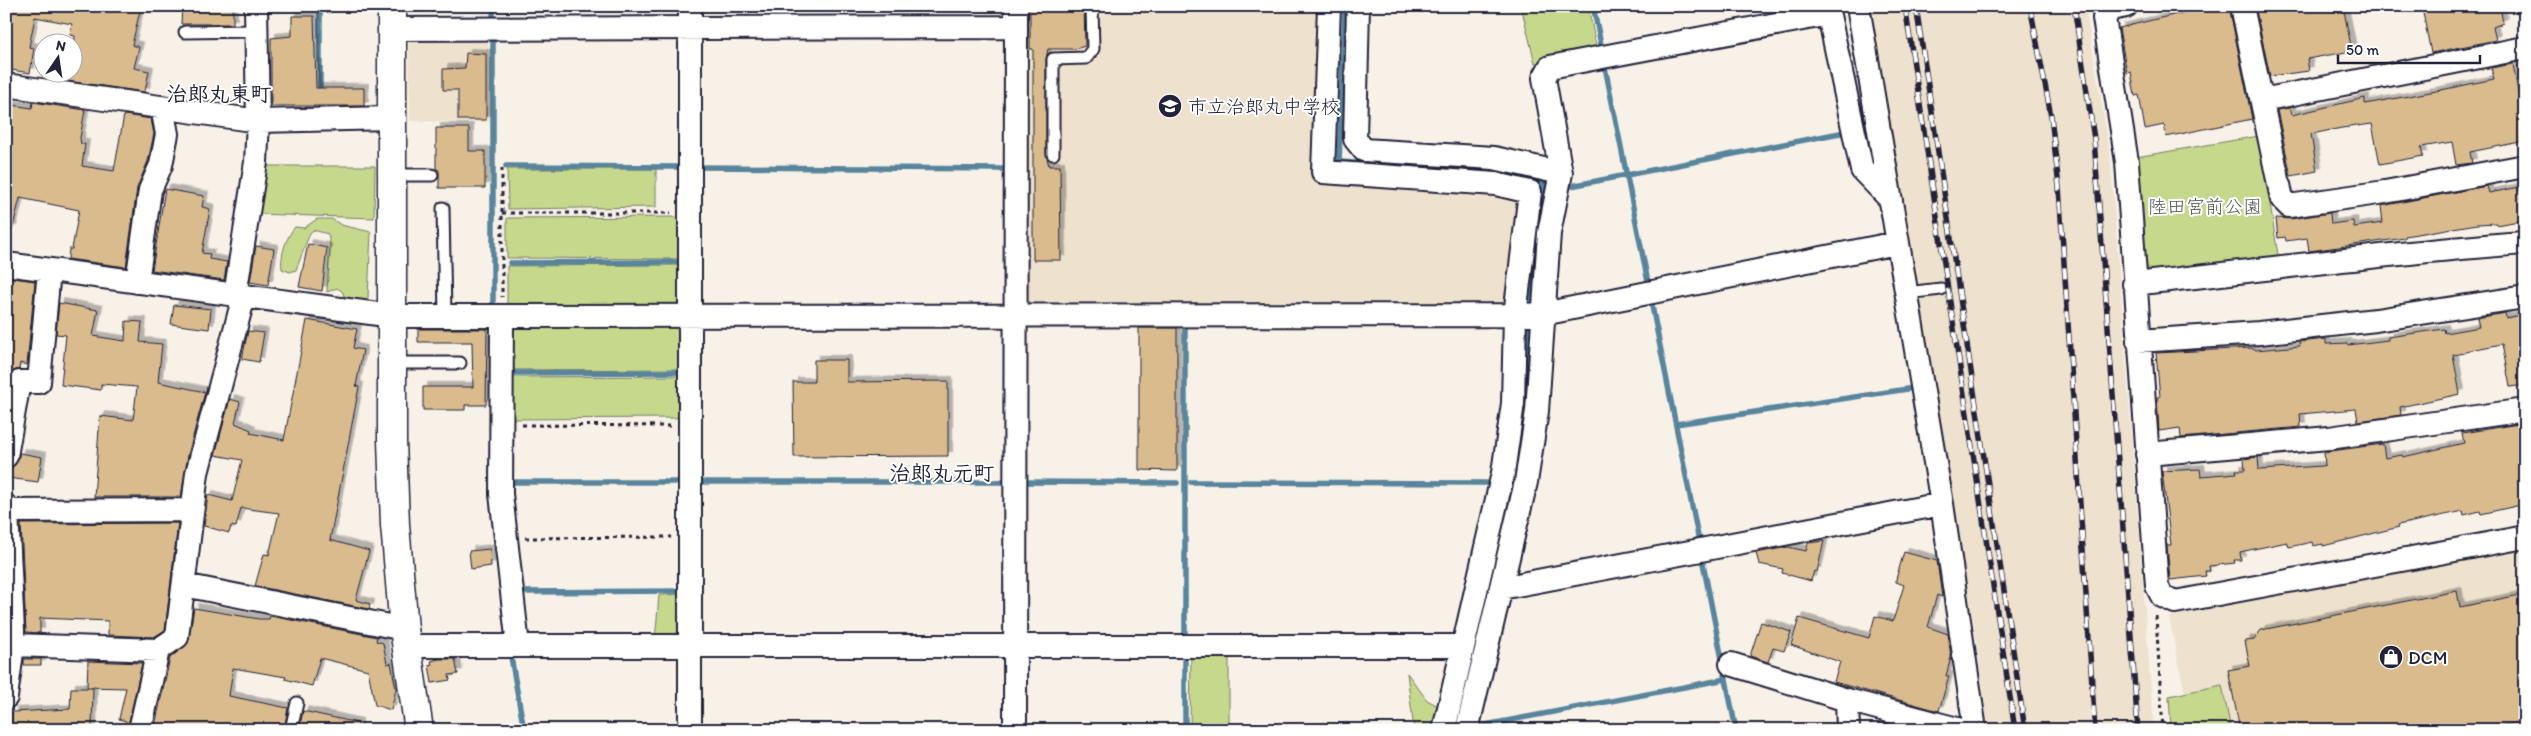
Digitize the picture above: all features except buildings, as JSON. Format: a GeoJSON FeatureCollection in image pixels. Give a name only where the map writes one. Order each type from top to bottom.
{"type":"FeatureCollection","features":[{"type":"Feature","properties":{"kind":"street"},"geometry":{"type":"LineString","coordinates":[[11,636],[158,650],[177,637],[197,473],[240,295],[256,162],[258,120],[256,6]]}},
{"type":"Feature","properties":{"kind":"street"},"geometry":{"type":"LineString","coordinates":[[1329,6],[1323,172],[1496,184],[1530,192],[1529,314],[1537,411],[1526,482],[1467,730]]}},
{"type":"Feature","properties":{"kind":"street"},"geometry":{"type":"LineString","coordinates":[[1358,6],[1355,139],[1364,150],[1494,158],[1561,173]]}},
{"type":"Feature","properties":{"kind":"street"},"geometry":{"type":"LineString","coordinates":[[1858,6],[1942,504],[1975,730]]}},
{"type":"Feature","properties":{"kind":"street"},"geometry":{"type":"LineString","coordinates":[[2126,6],[2111,9],[2104,18],[2127,162],[2138,341],[2157,586],[2162,596],[2174,602],[2525,537]]}},
{"type":"Feature","properties":{"kind":"street"},"geometry":{"type":"LineString","coordinates":[[2242,6],[2282,198],[2289,206],[2385,192],[2525,166]]}},
{"type":"Feature","properties":{"kind":"street"},"geometry":{"type":"LineString","coordinates":[[1444,730],[1503,473],[1529,314],[1549,233],[1561,173],[1544,78],[1550,67],[1828,10],[1862,170],[1891,200]]}},
{"type":"Feature","properties":{"kind":"street"},"geometry":{"type":"LineString","coordinates":[[690,17],[690,730]]}},
{"type":"Feature","properties":{"kind":"street"},"geometry":{"type":"LineString","coordinates":[[419,730],[405,638],[395,525],[392,363],[392,18],[1016,17],[1015,730]]}},
{"type":"Feature","properties":{"kind":"street"},"geometry":{"type":"LineString","coordinates":[[2262,100],[2525,48]]}},
{"type":"Feature","properties":{"kind":"street"},"geometry":{"type":"LineString","coordinates":[[6,84],[258,120],[392,118]]}},
{"type":"Feature","properties":{"kind":"street"},"geometry":{"type":"LineString","coordinates":[[137,282],[150,190],[161,165],[167,134],[162,107]]}},
{"type":"Feature","properties":{"kind":"street"},"geometry":{"type":"LineString","coordinates":[[6,264],[393,316],[1529,314],[1898,243]]}},
{"type":"Feature","properties":{"kind":"street"},"geometry":{"type":"LineString","coordinates":[[2134,284],[2303,266],[2445,248],[2525,243]]}},
{"type":"Feature","properties":{"kind":"street"},"geometry":{"type":"LineString","coordinates":[[6,456],[18,382],[39,382],[50,270]]}},
{"type":"Feature","properties":{"kind":"street"},"geometry":{"type":"LineString","coordinates":[[2138,341],[2258,333],[2376,320],[2525,297]]}},
{"type":"Feature","properties":{"kind":"street"},"geometry":{"type":"LineString","coordinates":[[502,316],[501,494],[504,538],[518,646]]}},
{"type":"Feature","properties":{"kind":"street"},"geometry":{"type":"LineString","coordinates":[[2147,454],[2329,438],[2525,410]]}},
{"type":"Feature","properties":{"kind":"street"},"geometry":{"type":"LineString","coordinates":[[1501,588],[1942,504]]}},
{"type":"Feature","properties":{"kind":"street"},"geometry":{"type":"LineString","coordinates":[[6,697],[11,636],[7,509],[192,510]]}},
{"type":"Feature","properties":{"kind":"street"},"geometry":{"type":"LineString","coordinates":[[184,585],[405,638],[518,646],[1462,646]]}},
{"type":"Feature","properties":{"kind":"street"},"geometry":{"type":"LineString","coordinates":[[140,730],[158,650]]}},
{"type":"Feature","properties":{"kind":"street"},"geometry":{"type":"LineString","coordinates":[[1731,664],[1847,700],[1961,730]]}},
{"type":"Feature","properties":{"kind":"street"},"geometry":{"type":"LineString","coordinates":[[1847,700],[1848,730]]}},
{"type":"Feature","properties":{"kind":"lane"},"geometry":{"type":"LineString","coordinates":[[1053,154],[1053,59],[1086,58],[1092,49],[1092,6]]}},
{"type":"Feature","properties":{"kind":"lane"},"geometry":{"type":"LineString","coordinates":[[185,32],[257,31]]}},
{"type":"Feature","properties":{"kind":"lane"},"geometry":{"type":"LineString","coordinates":[[392,175],[432,175]]}},
{"type":"Feature","properties":{"kind":"lane"},"geometry":{"type":"LineString","coordinates":[[443,208],[445,316]]}},
{"type":"Feature","properties":{"kind":"lane"},"geometry":{"type":"LineString","coordinates":[[1906,293],[1941,289]]}},
{"type":"Feature","properties":{"kind":"lane"},"geometry":{"type":"LineString","coordinates":[[392,363],[460,363]]}},
{"type":"Feature","properties":{"kind":"lane"},"geometry":{"type":"LineString","coordinates":[[291,730],[298,703]]}},
{"type":"Feature","properties":{"kind":"path"},"geometry":{"type":"LineString","coordinates":[[502,168],[502,316]]}},
{"type":"Feature","properties":{"kind":"path"},"geometry":{"type":"LineString","coordinates":[[502,213],[690,212]]}},
{"type":"Feature","properties":{"kind":"path"},"geometry":{"type":"LineString","coordinates":[[501,425],[690,426]]}},
{"type":"Feature","properties":{"kind":"path"},"geometry":{"type":"LineString","coordinates":[[504,538],[691,537]]}},
{"type":"Feature","properties":{"kind":"path"},"geometry":{"type":"LineString","coordinates":[[2162,596],[2155,620],[2163,730]]}},
{"type":"Feature","properties":{"kind":"shaded area","name":"市立治郎丸中学校"},"geometry":{"type":"Polygon","coordinates":[[[1021,6],[1323,6],[1314,178],[1522,198],[1511,294],[1500,307],[1031,309],[1022,298],[1021,6]]]}},
{"type":"Feature","properties":{"kind":"shaded area"},"geometry":{"type":"Polygon","coordinates":[[[1870,6],[2085,6],[2110,153],[2154,730],[1988,730],[1977,644],[1934,382],[1928,383],[1870,6]]]}},
{"type":"Feature","properties":{"kind":"shaded area"},"geometry":{"type":"Polygon","coordinates":[[[488,34],[489,122],[410,121],[409,43],[418,35],[488,34]]]}},
{"type":"Feature","properties":{"kind":"shaded area","name":"DCM"},"geometry":{"type":"Polygon","coordinates":[[[2525,545],[2525,730],[2231,730],[2222,685],[2185,693],[2169,617],[2525,545]]]}},
{"type":"Feature","properties":{"kind":"green space"},"geometry":{"type":"Polygon","coordinates":[[[1521,6],[1588,6],[1597,50],[1535,63],[1521,6]]]}},
{"type":"Feature","properties":{"kind":"green space","name":"陸田宮前公園"},"geometry":{"type":"Polygon","coordinates":[[[2259,136],[2279,261],[2156,272],[2145,266],[2136,157],[2259,136]]]}},
{"type":"Feature","properties":{"kind":"green space"},"geometry":{"type":"Polygon","coordinates":[[[263,166],[375,166],[374,218],[255,214],[263,166]]]}},
{"type":"Feature","properties":{"kind":"green space"},"geometry":{"type":"Polygon","coordinates":[[[507,169],[656,169],[656,207],[508,209],[507,169]]]}},
{"type":"Feature","properties":{"kind":"green space"},"geometry":{"type":"Polygon","coordinates":[[[676,217],[682,224],[682,259],[507,258],[507,218],[676,217]]]}},
{"type":"Feature","properties":{"kind":"green space"},"geometry":{"type":"Polygon","coordinates":[[[317,219],[332,219],[341,225],[371,232],[368,298],[363,301],[344,296],[342,291],[337,288],[327,292],[330,245],[328,234],[313,230],[310,233],[296,270],[290,272],[282,269],[286,241],[292,231],[295,227],[304,228],[317,219]]]}},
{"type":"Feature","properties":{"kind":"green space"},"geometry":{"type":"Polygon","coordinates":[[[683,265],[683,298],[675,307],[507,306],[507,266],[683,265]]]}},
{"type":"Feature","properties":{"kind":"green space"},"geometry":{"type":"Polygon","coordinates":[[[507,325],[672,325],[685,334],[685,369],[507,370],[507,325]]]}},
{"type":"Feature","properties":{"kind":"green space"},"geometry":{"type":"Polygon","coordinates":[[[684,376],[685,409],[676,418],[507,419],[507,377],[684,376]]]}},
{"type":"Feature","properties":{"kind":"green space"},"geometry":{"type":"Polygon","coordinates":[[[685,594],[685,635],[655,641],[659,595],[685,594]]]}},
{"type":"Feature","properties":{"kind":"green space"},"geometry":{"type":"Polygon","coordinates":[[[1191,653],[1229,654],[1229,730],[1190,730],[1191,653]]]}},
{"type":"Feature","properties":{"kind":"green space"},"geometry":{"type":"Polygon","coordinates":[[[1407,673],[1427,700],[1442,708],[1437,730],[1414,730],[1407,673]]]}},
{"type":"Feature","properties":{"kind":"green space"},"geometry":{"type":"Polygon","coordinates":[[[2222,685],[2231,730],[2171,730],[2169,696],[2222,685]]]}},
{"type":"Feature","properties":{"kind":"waterway"},"geometry":{"type":"LineString","coordinates":[[320,6],[320,109]]}},
{"type":"Feature","properties":{"kind":"waterway"},"geometry":{"type":"LineString","coordinates":[[493,6],[493,19]]}},
{"type":"Feature","properties":{"kind":"waterway"},"geometry":{"type":"LineString","coordinates":[[1345,6],[1339,162],[1489,171],[1503,174]]}},
{"type":"Feature","properties":{"kind":"waterway"},"geometry":{"type":"LineString","coordinates":[[1593,6],[1602,49]]}},
{"type":"Feature","properties":{"kind":"waterway"},"geometry":{"type":"LineString","coordinates":[[493,36],[493,302]]}},
{"type":"Feature","properties":{"kind":"waterway"},"geometry":{"type":"LineString","coordinates":[[1605,67],[1648,282]]}},
{"type":"Feature","properties":{"kind":"waterway"},"geometry":{"type":"LineString","coordinates":[[1571,186],[1845,132]]}},
{"type":"Feature","properties":{"kind":"waterway"},"geometry":{"type":"LineString","coordinates":[[506,166],[680,167]]}},
{"type":"Feature","properties":{"kind":"waterway"},"geometry":{"type":"LineString","coordinates":[[699,167],[1004,169]]}},
{"type":"Feature","properties":{"kind":"waterway"},"geometry":{"type":"LineString","coordinates":[[1527,180],[1544,184],[1537,221]]}},
{"type":"Feature","properties":{"kind":"waterway"},"geometry":{"type":"LineString","coordinates":[[1529,311],[1533,255]]}},
{"type":"Feature","properties":{"kind":"waterway"},"geometry":{"type":"LineString","coordinates":[[510,263],[679,262]]}},
{"type":"Feature","properties":{"kind":"waterway"},"geometry":{"type":"LineString","coordinates":[[1651,301],[1699,541]]}},
{"type":"Feature","properties":{"kind":"waterway"},"geometry":{"type":"LineString","coordinates":[[1522,416],[1529,320]]}},
{"type":"Feature","properties":{"kind":"waterway"},"geometry":{"type":"LineString","coordinates":[[1185,326],[1185,638]]}},
{"type":"Feature","properties":{"kind":"waterway"},"geometry":{"type":"LineString","coordinates":[[511,373],[678,372]]}},
{"type":"Feature","properties":{"kind":"waterway"},"geometry":{"type":"LineString","coordinates":[[1676,424],[1914,388]]}},
{"type":"Feature","properties":{"kind":"waterway"},"geometry":{"type":"LineString","coordinates":[[507,482],[680,482]]}},
{"type":"Feature","properties":{"kind":"waterway"},"geometry":{"type":"LineString","coordinates":[[697,482],[1006,482]]}},
{"type":"Feature","properties":{"kind":"waterway"},"geometry":{"type":"LineString","coordinates":[[1024,482],[1177,483]]}},
{"type":"Feature","properties":{"kind":"waterway"},"geometry":{"type":"LineString","coordinates":[[1191,482],[1486,483]]}},
{"type":"Feature","properties":{"kind":"waterway"},"geometry":{"type":"LineString","coordinates":[[1702,558],[1736,730]]}},
{"type":"Feature","properties":{"kind":"waterway"},"geometry":{"type":"LineString","coordinates":[[518,592],[681,591]]}},
{"type":"Feature","properties":{"kind":"waterway"},"geometry":{"type":"LineString","coordinates":[[1185,656],[1185,730]]}},
{"type":"Feature","properties":{"kind":"waterway"},"geometry":{"type":"LineString","coordinates":[[511,657],[524,730]]}},
{"type":"Feature","properties":{"kind":"waterway"},"geometry":{"type":"LineString","coordinates":[[1480,726],[1726,679]]}},
{"type":"Feature","properties":{"kind":"waterway"},"geometry":{"type":"LineString","coordinates":[[1456,730],[1466,686]]}},
{"type":"Feature","properties":{"kind":"railway"},"geometry":{"type":"LineString","coordinates":[[1905,6],[2015,730]]}},
{"type":"Feature","properties":{"kind":"railway"},"geometry":{"type":"LineString","coordinates":[[1916,6],[2025,730]]}},
{"type":"Feature","properties":{"kind":"railway"},"geometry":{"type":"LineString","coordinates":[[2030,6],[2051,116],[2059,187],[2095,730]]}},
{"type":"Feature","properties":{"kind":"railway"},"geometry":{"type":"LineString","coordinates":[[2074,6],[2094,139],[2138,730]]}},
{"type":"Feature","properties":{"kind":"place","name":"市立治郎丸中学校"},"geometry":{"type":"Point","coordinates":[1170,106]}},
{"type":"Feature","properties":{"kind":"place","name":"DCM"},"geometry":{"type":"Point","coordinates":[2391,657]}},
{"type":"Feature","properties":{"kind":"district","name":"治郎丸東町"},"geometry":{"type":"Point","coordinates":[219,93]}},
{"type":"Feature","properties":{"kind":"district","name":"治郎丸元町"},"geometry":{"type":"Point","coordinates":[942,472]}}]}
